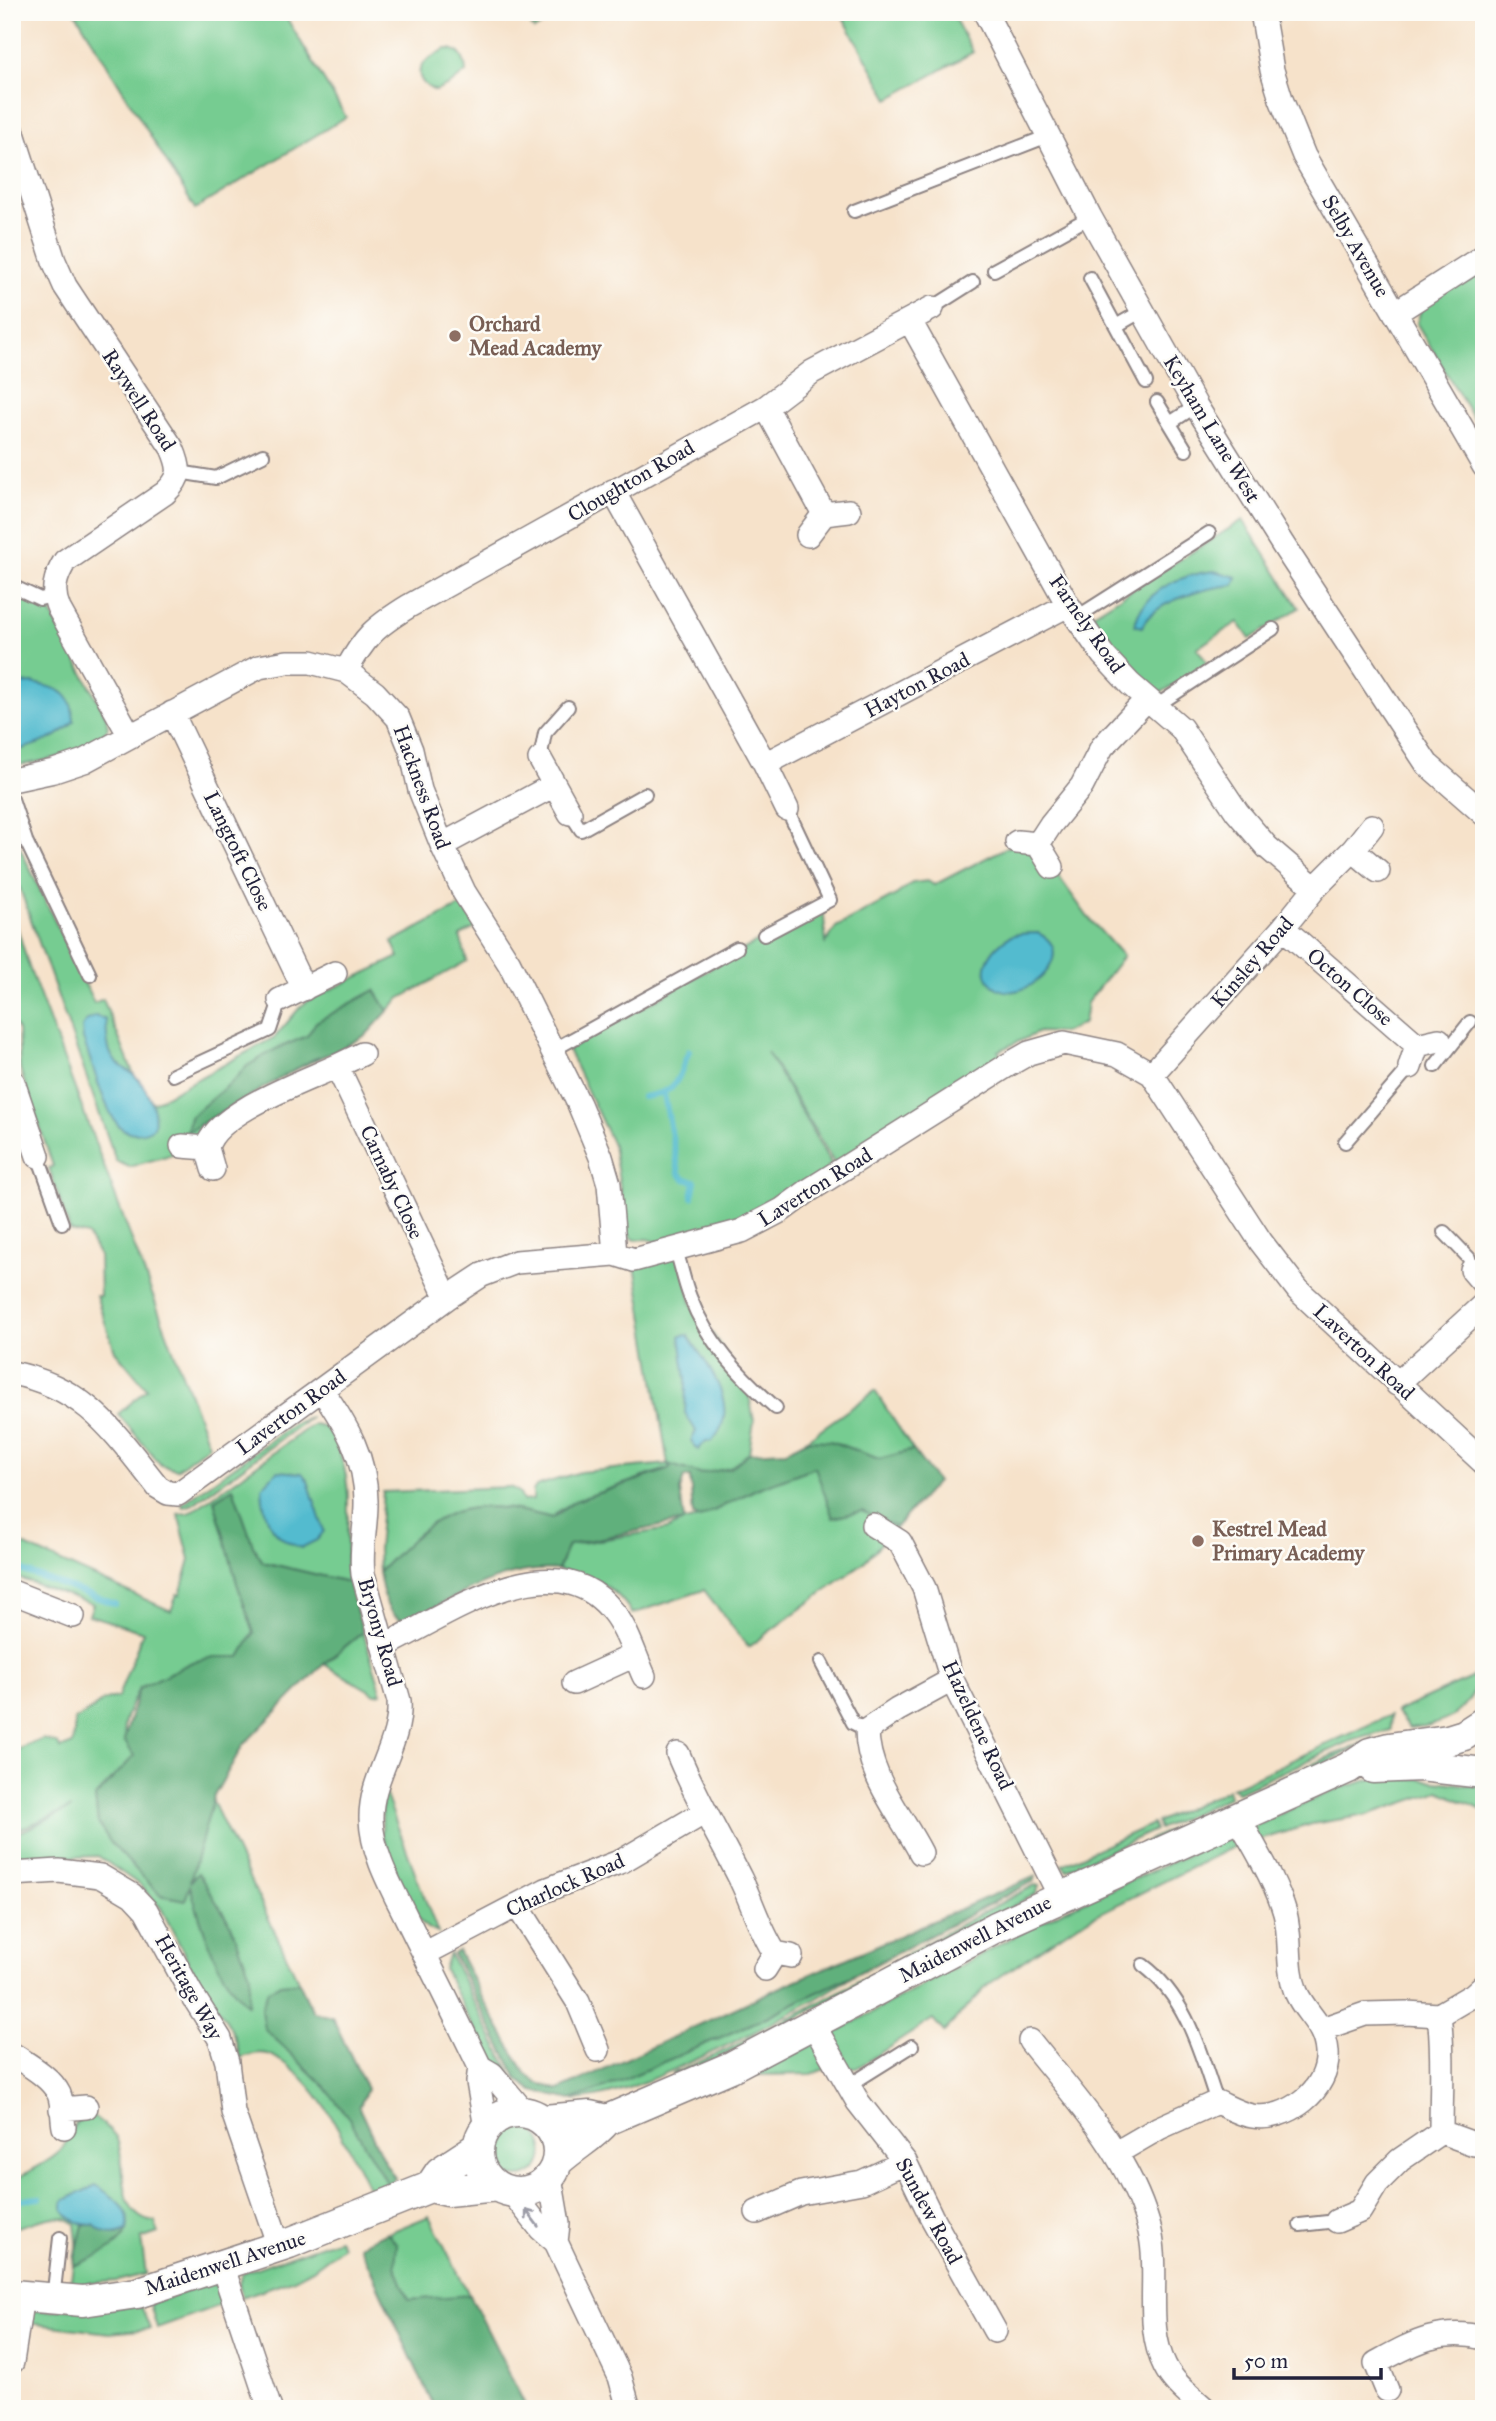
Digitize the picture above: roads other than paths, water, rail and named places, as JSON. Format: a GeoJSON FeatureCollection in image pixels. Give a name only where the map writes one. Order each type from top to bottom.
{"type":"FeatureCollection","features":[{"type":"Feature","properties":{"kind":"street","name":"Keyham Lane West"},"geometry":{"type":"LineString","coordinates":[[985,12],[1090,218],[1196,406],[1283,545],[1427,764],[1484,814]]}},
{"type":"Feature","properties":{"kind":"street","name":"Selby Avenue"},"geometry":{"type":"LineString","coordinates":[[1262,12],[1272,70],[1291,128],[1304,156],[1484,466]]}},
{"type":"Feature","properties":{"kind":"street","name":"Raywell Road"},"geometry":{"type":"LineString","coordinates":[[12,130],[21,182],[65,286],[172,448],[178,461],[179,472],[176,483],[165,493],[65,561],[57,574],[53,596]]}},
{"type":"Feature","properties":{"kind":"street"},"geometry":{"type":"LineString","coordinates":[[1395,313],[1484,256]]}},
{"type":"Feature","properties":{"kind":"street","name":"Cloughton Road"},"geometry":{"type":"LineString","coordinates":[[346,671],[362,643],[379,625],[766,407],[812,372],[932,308]]}},
{"type":"Feature","properties":{"kind":"street","name":"Farnely Road"},"geometry":{"type":"LineString","coordinates":[[910,321],[1072,611],[1103,654],[1181,728],[1237,812],[1266,847],[1315,888]]}},
{"type":"Feature","properties":{"kind":"street"},"geometry":{"type":"LineString","coordinates":[[766,407],[824,514]]}},
{"type":"Feature","properties":{"kind":"street"},"geometry":{"type":"LineString","coordinates":[[614,491],[765,764],[787,809]]}},
{"type":"Feature","properties":{"kind":"street"},"geometry":{"type":"LineString","coordinates":[[807,535],[824,514],[849,511]]}},
{"type":"Feature","properties":{"kind":"street"},"geometry":{"type":"LineString","coordinates":[[53,596],[130,736]]}},
{"type":"Feature","properties":{"kind":"street","name":"Hayton Road"},"geometry":{"type":"LineString","coordinates":[[765,764],[1072,611]]}},
{"type":"Feature","properties":{"kind":"street","name":"Hackness Road"},"geometry":{"type":"LineString","coordinates":[[12,780],[84,761],[259,667],[287,662],[310,662],[346,671],[375,693],[398,718],[411,750],[420,790],[464,892],[509,963],[579,1104],[601,1157],[608,1184],[615,1254]]}},
{"type":"Feature","properties":{"kind":"street"},"geometry":{"type":"LineString","coordinates":[[1052,867],[1028,843],[1051,824],[1082,786],[1102,747],[1152,703]]}},
{"type":"Feature","properties":{"kind":"street","name":"Langtoft Close"},"geometry":{"type":"LineString","coordinates":[[172,713],[304,989]]}},
{"type":"Feature","properties":{"kind":"street"},"geometry":{"type":"LineString","coordinates":[[540,759],[570,813]]}},
{"type":"Feature","properties":{"kind":"street"},"geometry":{"type":"LineString","coordinates":[[442,845],[554,785]]}},
{"type":"Feature","properties":{"kind":"street","name":"Kinsley Road"},"geometry":{"type":"LineString","coordinates":[[1152,1074],[1372,826]]}},
{"type":"Feature","properties":{"kind":"street"},"geometry":{"type":"LineString","coordinates":[[1353,850],[1378,871]]}},
{"type":"Feature","properties":{"kind":"street","name":"Octon Close"},"geometry":{"type":"LineString","coordinates":[[1283,928],[1429,1050]]}},
{"type":"Feature","properties":{"kind":"street"},"geometry":{"type":"LineString","coordinates":[[280,1000],[335,973]]}},
{"type":"Feature","properties":{"kind":"street","name":"Laverton Road"},"geometry":{"type":"LineString","coordinates":[[12,1373],[39,1378],[75,1396],[104,1422],[158,1487],[175,1494],[185,1490],[447,1297],[482,1275],[516,1262],[615,1254],[634,1260],[742,1231],[782,1210],[927,1115],[1029,1053],[1063,1043],[1117,1054],[1152,1074],[1261,1242],[1298,1290],[1484,1463]]}},
{"type":"Feature","properties":{"kind":"street"},"geometry":{"type":"LineString","coordinates":[[182,1146],[210,1158],[212,1135],[232,1116],[362,1054]]}},
{"type":"Feature","properties":{"kind":"street","name":"Carnaby Close"},"geometry":{"type":"LineString","coordinates":[[337,1066],[447,1297]]}},
{"type":"Feature","properties":{"kind":"street"},"geometry":{"type":"LineString","coordinates":[[12,1080],[19,1126],[38,1156]]}},
{"type":"Feature","properties":{"kind":"street"},"geometry":{"type":"LineString","coordinates":[[1397,1384],[1484,1304]]}},
{"type":"Feature","properties":{"kind":"street","name":"Bryony Road"},"geometry":{"type":"LineString","coordinates":[[322,1390],[349,1431],[364,1469],[366,1503],[363,1574],[397,1690],[399,1718],[394,1742],[374,1791],[371,1824],[381,1861],[480,2067],[492,2074],[533,2116]]}},
{"type":"Feature","properties":{"kind":"street","name":"Hazeldene Road"},"geometry":{"type":"LineString","coordinates":[[873,1525],[900,1542],[918,1576],[952,1680],[1060,1896]]}},
{"type":"Feature","properties":{"kind":"street"},"geometry":{"type":"LineString","coordinates":[[384,1646],[493,1591],[522,1583],[554,1581],[582,1588],[605,1602],[620,1620],[644,1676]]}},
{"type":"Feature","properties":{"kind":"street"},"geometry":{"type":"LineString","coordinates":[[12,1592],[73,1616]]}},
{"type":"Feature","properties":{"kind":"street"},"geometry":{"type":"LineString","coordinates":[[574,1683],[635,1655]]}},
{"type":"Feature","properties":{"kind":"street"},"geometry":{"type":"LineString","coordinates":[[920,1853],[877,1774],[867,1747],[867,1730],[952,1680]]}},
{"type":"Feature","properties":{"kind":"street","name":"Maidenwell Avenue"},"geometry":{"type":"LineString","coordinates":[[1484,1722],[1478,1733],[1477,1747],[1484,1766]]}},
{"type":"Feature","properties":{"kind":"street","name":"Maidenwell Avenue"},"geometry":{"type":"LineString","coordinates":[[17,2295],[89,2301],[121,2297],[279,2246],[430,2187],[447,2191],[533,2190],[607,2120],[731,2067],[922,1964],[1060,1896],[1348,1768],[1370,1753],[1448,1740],[1464,1735],[1484,1722]]}},
{"type":"Feature","properties":{"kind":"street"},"geometry":{"type":"LineString","coordinates":[[678,1754],[777,1960]]}},
{"type":"Feature","properties":{"kind":"street","name":"Maidenwell Avenue"},"geometry":{"type":"LineString","coordinates":[[1348,1768],[1420,1766],[1484,1773]]}},
{"type":"Feature","properties":{"kind":"street","name":"Charlock Road"},"geometry":{"type":"LineString","coordinates":[[424,1954],[558,1884],[622,1861],[705,1812]]}},
{"type":"Feature","properties":{"kind":"street"},"geometry":{"type":"LineString","coordinates":[[1116,2153],[1159,2128],[1217,2102],[1250,2116],[1261,2117],[1290,2110],[1303,2102],[1321,2080],[1326,2067],[1327,2053],[1322,2029],[1297,1992],[1289,1965],[1284,1910],[1238,1817]]}},
{"type":"Feature","properties":{"kind":"street","name":"Heritage Way"},"geometry":{"type":"LineString","coordinates":[[12,1874],[59,1871],[100,1876],[132,1895],[142,1905],[220,2039],[227,2062],[233,2112],[279,2246]]}},
{"type":"Feature","properties":{"kind":"street"},"geometry":{"type":"LineString","coordinates":[[517,1905],[599,2037]]}},
{"type":"Feature","properties":{"kind":"street"},"geometry":{"type":"LineString","coordinates":[[1322,2029],[1366,2014],[1406,2012],[1439,2015],[1473,1995],[1484,1985]]}},
{"type":"Feature","properties":{"kind":"street"},"geometry":{"type":"LineString","coordinates":[[1439,2015],[1442,2041],[1441,2132]]}},
{"type":"Feature","properties":{"kind":"street","name":"Sundew Road"},"geometry":{"type":"LineString","coordinates":[[814,2024],[858,2102],[905,2162],[931,2216],[995,2331]]}},
{"type":"Feature","properties":{"kind":"street"},"geometry":{"type":"LineString","coordinates":[[1030,2041],[1104,2133],[1116,2153],[1149,2224],[1156,2270],[1155,2319],[1158,2348],[1165,2367],[1182,2390],[1205,2409]]}},
{"type":"Feature","properties":{"kind":"street"},"geometry":{"type":"LineString","coordinates":[[12,2053],[55,2088],[60,2096],[62,2118],[86,2106]]}},
{"type":"Feature","properties":{"kind":"street","name":"Bryony Road"},"geometry":{"type":"LineString","coordinates":[[480,2067],[478,2082],[482,2137]]}},
{"type":"Feature","properties":{"kind":"street","name":"Maidenwell Avenue"},"geometry":{"type":"LineString","coordinates":[[430,2187],[440,2172],[482,2137],[499,2116],[514,2111],[533,2116],[590,2116],[607,2120]]}},
{"type":"Feature","properties":{"kind":"street"},"geometry":{"type":"LineString","coordinates":[[533,2116],[556,2139],[556,2242]]}},
{"type":"Feature","properties":{"kind":"street"},"geometry":{"type":"LineString","coordinates":[[1441,2132],[1474,2144],[1484,2143]]}},
{"type":"Feature","properties":{"kind":"street"},"geometry":{"type":"LineString","coordinates":[[1337,2221],[1360,2211],[1377,2183],[1400,2160],[1441,2132]]}},
{"type":"Feature","properties":{"kind":"street"},"geometry":{"type":"LineString","coordinates":[[482,2137],[482,2169],[556,2242],[620,2377],[629,2409]]}},
{"type":"Feature","properties":{"kind":"street"},"geometry":{"type":"LineString","coordinates":[[757,2212],[801,2193],[862,2182],[905,2162]]}},
{"type":"Feature","properties":{"kind":"street"},"geometry":{"type":"LineString","coordinates":[[222,2265],[270,2409]]}},
{"type":"Feature","properties":{"kind":"street"},"geometry":{"type":"LineString","coordinates":[[12,2362],[17,2295]]}},
{"type":"Feature","properties":{"kind":"street"},"geometry":{"type":"LineString","coordinates":[[1387,2390],[1376,2363],[1398,2351],[1429,2337],[1462,2332],[1484,2338]]}},
{"type":"Feature","properties":{"kind":"lane"},"geometry":{"type":"LineString","coordinates":[[854,211],[1048,136]]}},
{"type":"Feature","properties":{"kind":"lane"},"geometry":{"type":"LineString","coordinates":[[995,270],[1090,218]]}},
{"type":"Feature","properties":{"kind":"lane"},"geometry":{"type":"LineString","coordinates":[[1090,278],[1146,382]]}},
{"type":"Feature","properties":{"kind":"lane"},"geometry":{"type":"LineString","coordinates":[[932,308],[973,282]]}},
{"type":"Feature","properties":{"kind":"lane"},"geometry":{"type":"LineString","coordinates":[[1116,326],[1142,311]]}},
{"type":"Feature","properties":{"kind":"lane"},"geometry":{"type":"LineString","coordinates":[[1157,402],[1186,450]]}},
{"type":"Feature","properties":{"kind":"lane"},"geometry":{"type":"LineString","coordinates":[[1170,423],[1196,406]]}},
{"type":"Feature","properties":{"kind":"lane"},"geometry":{"type":"LineString","coordinates":[[179,472],[216,478],[263,455]]}},
{"type":"Feature","properties":{"kind":"lane"},"geometry":{"type":"LineString","coordinates":[[1072,611],[1209,533]]}},
{"type":"Feature","properties":{"kind":"lane"},"geometry":{"type":"LineString","coordinates":[[12,586],[40,599],[53,596]]}},
{"type":"Feature","properties":{"kind":"lane"},"geometry":{"type":"LineString","coordinates":[[1152,703],[1273,629]]}},
{"type":"Feature","properties":{"kind":"lane"},"geometry":{"type":"LineString","coordinates":[[540,759],[545,733],[568,707]]}},
{"type":"Feature","properties":{"kind":"lane"},"geometry":{"type":"LineString","coordinates":[[570,813],[581,830],[645,794]]}},
{"type":"Feature","properties":{"kind":"lane"},"geometry":{"type":"LineString","coordinates":[[12,799],[26,841],[90,975]]}},
{"type":"Feature","properties":{"kind":"lane"},"geometry":{"type":"LineString","coordinates":[[764,935],[831,900],[787,809]]}},
{"type":"Feature","properties":{"kind":"lane"},"geometry":{"type":"LineString","coordinates":[[553,1051],[737,948]]}},
{"type":"Feature","properties":{"kind":"lane"},"geometry":{"type":"LineString","coordinates":[[173,1075],[270,1030],[280,1000]]}},
{"type":"Feature","properties":{"kind":"lane"},"geometry":{"type":"LineString","coordinates":[[1345,1142],[1429,1050],[1469,1022]]}},
{"type":"Feature","properties":{"kind":"lane"},"geometry":{"type":"LineString","coordinates":[[1429,1050],[1435,1066]]}},
{"type":"Feature","properties":{"kind":"lane"},"geometry":{"type":"LineString","coordinates":[[38,1156],[62,1223]]}},
{"type":"Feature","properties":{"kind":"lane"},"geometry":{"type":"LineString","coordinates":[[1444,1232],[1469,1258],[1478,1277]]}},
{"type":"Feature","properties":{"kind":"lane"},"geometry":{"type":"LineString","coordinates":[[676,1250],[690,1298],[706,1327],[729,1363],[776,1408]]}},
{"type":"Feature","properties":{"kind":"lane"},"geometry":{"type":"LineString","coordinates":[[821,1662],[853,1723],[867,1730]]}},
{"type":"Feature","properties":{"kind":"lane"},"geometry":{"type":"LineString","coordinates":[[1143,1965],[1160,1978],[1191,2026],[1217,2102]]}},
{"type":"Feature","properties":{"kind":"lane"},"geometry":{"type":"LineString","coordinates":[[848,2086],[912,2046]]}},
{"type":"Feature","properties":{"kind":"lane"},"geometry":{"type":"LineString","coordinates":[[1300,2225],[1337,2221]]}},
{"type":"Feature","properties":{"kind":"lane"},"geometry":{"type":"LineString","coordinates":[[53,2300],[60,2238]]}},
{"type":"Feature","properties":{"kind":"water"},"geometry":{"type":"Polygon","coordinates":[[[1214,571],[1237,577],[1234,585],[1182,597],[1157,610],[1142,627],[1135,625],[1146,603],[1165,586],[1189,576],[1214,571]]]}},
{"type":"Feature","properties":{"kind":"water"},"geometry":{"type":"Polygon","coordinates":[[[33,683],[57,689],[67,697],[74,721],[53,737],[12,752],[12,690],[22,684],[33,683]]]}},
{"type":"Feature","properties":{"kind":"water"},"geometry":{"type":"Polygon","coordinates":[[[1038,933],[1049,941],[1053,948],[1054,957],[1044,974],[1036,982],[1016,991],[997,988],[986,975],[986,968],[997,946],[1014,935],[1038,933]]]}},
{"type":"Feature","properties":{"kind":"water"},"geometry":{"type":"Polygon","coordinates":[[[95,1016],[106,1020],[108,1044],[113,1058],[135,1076],[148,1093],[153,1106],[154,1127],[136,1133],[123,1129],[114,1119],[83,1039],[82,1027],[95,1016]]]}},
{"type":"Feature","properties":{"kind":"water"},"geometry":{"type":"Polygon","coordinates":[[[688,1335],[712,1373],[723,1401],[721,1428],[712,1441],[706,1441],[698,1450],[691,1441],[696,1431],[685,1413],[686,1380],[680,1336],[688,1335]]]}},
{"type":"Feature","properties":{"kind":"water"},"geometry":{"type":"Polygon","coordinates":[[[277,1471],[302,1473],[308,1481],[324,1531],[317,1540],[301,1548],[276,1532],[264,1508],[262,1487],[277,1471]]]}},
{"type":"Feature","properties":{"kind":"water"},"geometry":{"type":"Polygon","coordinates":[[[96,2185],[124,2209],[128,2222],[127,2230],[105,2233],[94,2225],[77,2222],[63,2210],[63,2201],[96,2185]]]}},
{"type":"Feature","properties":{"kind":"waterway"},"geometry":{"type":"LineString","coordinates":[[643,1097],[664,1092],[675,1084],[689,1051]]}},
{"type":"Feature","properties":{"kind":"waterway"},"geometry":{"type":"LineString","coordinates":[[664,1094],[679,1173],[684,1179],[695,1181],[692,1197]]}},
{"type":"Feature","properties":{"kind":"waterway"},"geometry":{"type":"LineString","coordinates":[[12,1567],[115,1604]]}},
{"type":"Feature","properties":{"kind":"waterway"},"geometry":{"type":"LineString","coordinates":[[12,2201],[39,2198]]}},
{"type":"Feature","properties":{"kind":"place","name":"Orchard Mead Academy"},"geometry":{"type":"Point","coordinates":[455,336]}},
{"type":"Feature","properties":{"kind":"place","name":"Kestrel Mead Primary Academy"},"geometry":{"type":"Point","coordinates":[1198,1541]}}]}
